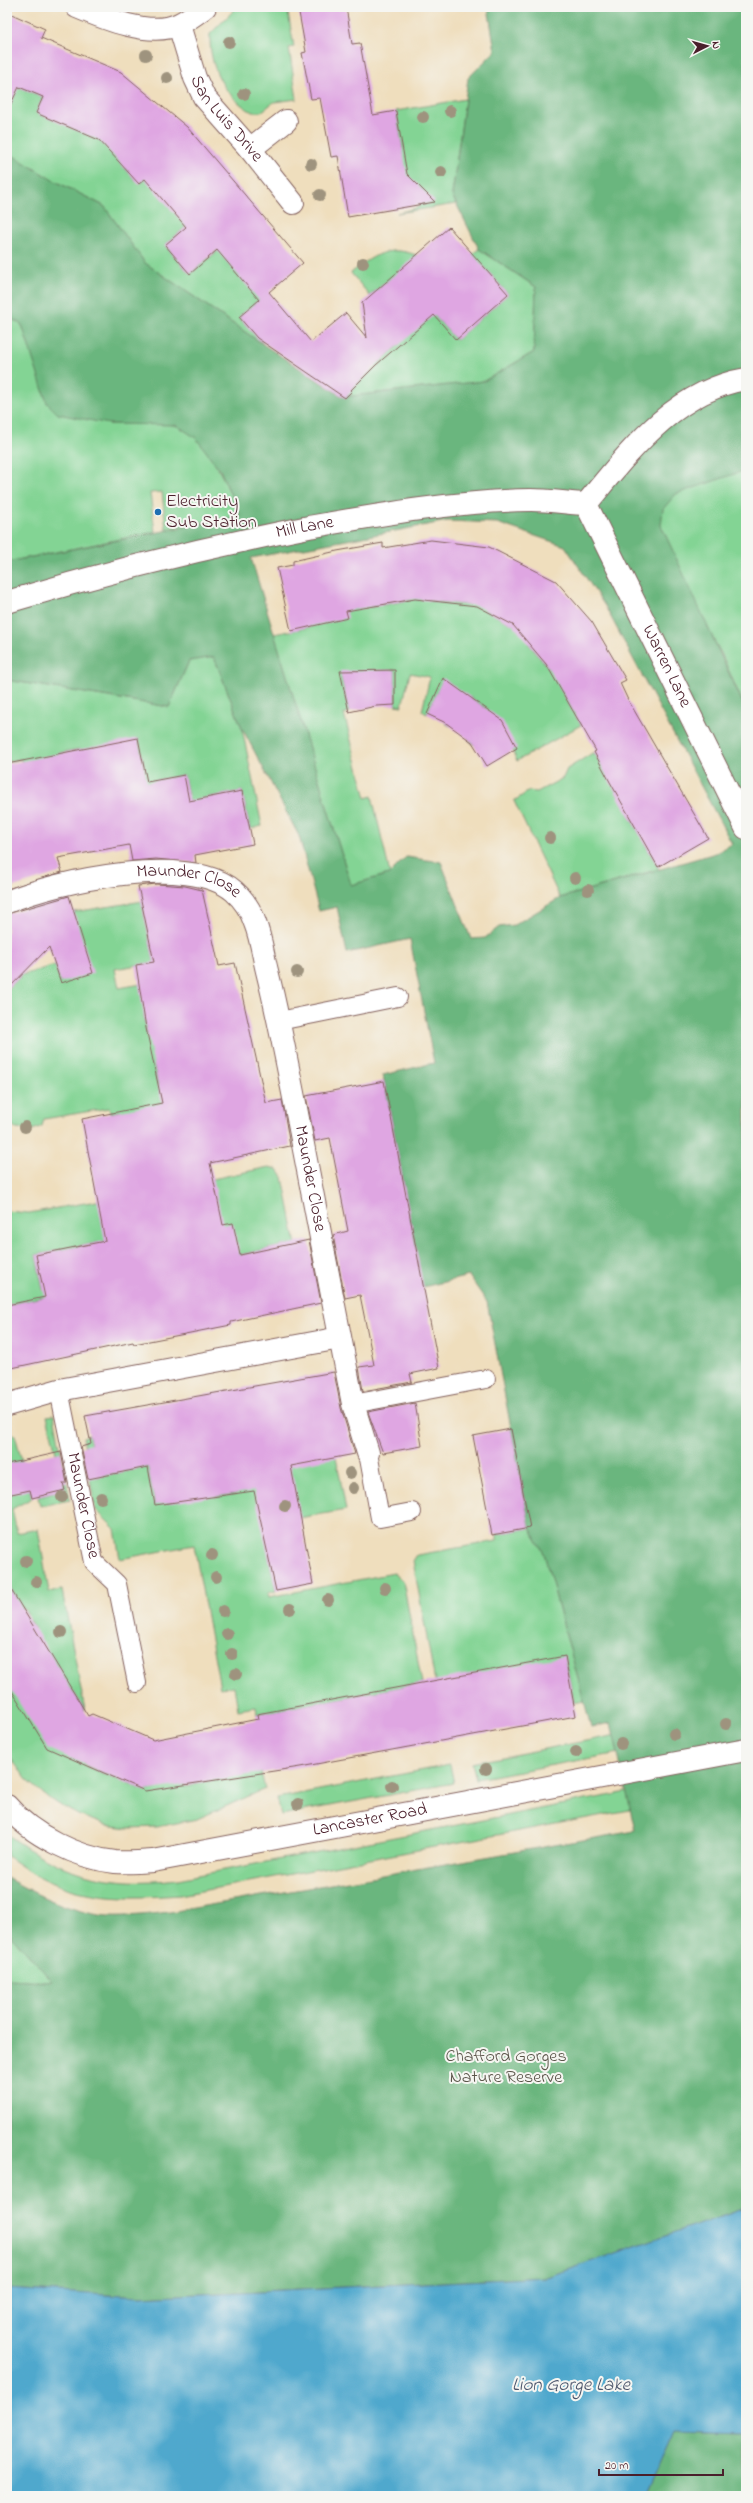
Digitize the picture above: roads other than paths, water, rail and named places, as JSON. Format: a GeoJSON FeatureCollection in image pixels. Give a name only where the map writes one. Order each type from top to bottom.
{"type":"FeatureCollection","features":[{"type":"Feature","properties":{"kind":"street"},"geometry":{"type":"LineString","coordinates":[[77,7],[107,20],[136,26],[165,28],[178,25],[205,7]]}},
{"type":"Feature","properties":{"kind":"street","name":"San Luis Drive"},"geometry":{"type":"LineString","coordinates":[[178,25],[195,78],[204,97],[250,149],[293,203]]}},
{"type":"Feature","properties":{"kind":"street"},"geometry":{"type":"LineString","coordinates":[[250,149],[286,121]]}},
{"type":"Feature","properties":{"kind":"street"},"geometry":{"type":"LineString","coordinates":[[586,504],[628,454],[657,423],[694,395],[728,382],[746,379]]}},
{"type":"Feature","properties":{"kind":"street","name":"Mill Lane"},"geometry":{"type":"LineString","coordinates":[[7,602],[80,580],[226,543],[405,511],[444,505],[532,500],[586,504]]}},
{"type":"Feature","properties":{"kind":"street","name":"Warren Lane"},"geometry":{"type":"LineString","coordinates":[[586,504],[746,828]]}},
{"type":"Feature","properties":{"kind":"street","name":"Maunder Close"},"geometry":{"type":"LineString","coordinates":[[7,902],[37,891],[121,874],[166,872],[190,874],[224,884],[234,891],[247,907],[256,924],[279,1021],[353,1404],[368,1452]]}},
{"type":"Feature","properties":{"kind":"street"},"geometry":{"type":"LineString","coordinates":[[7,1405],[59,1390],[340,1338]]}},
{"type":"Feature","properties":{"kind":"street","name":"Lancaster Road"},"geometry":{"type":"LineString","coordinates":[[7,1806],[14,1814],[46,1837],[79,1853],[115,1862],[153,1862],[746,1750]]}},
{"type":"Feature","properties":{"kind":"lane"},"geometry":{"type":"LineString","coordinates":[[279,1021],[398,997]]}},
{"type":"Feature","properties":{"kind":"lane"},"geometry":{"type":"LineString","coordinates":[[353,1404],[486,1379]]}},
{"type":"Feature","properties":{"kind":"lane","name":"Maunder Close"},"geometry":{"type":"LineString","coordinates":[[59,1390],[94,1562],[117,1584],[137,1682]]}},
{"type":"Feature","properties":{"kind":"lane","name":"Maunder Close"},"geometry":{"type":"LineString","coordinates":[[368,1452],[380,1518],[412,1512]]}},
{"type":"Feature","properties":{"kind":"water","name":"Lion Gorge Lake"},"geometry":{"type":"Polygon","coordinates":[[[746,2207],[746,2434],[672,2432],[644,2496],[7,2496],[7,2289],[139,2297],[547,2277],[746,2207]]]}},
{"type":"Feature","properties":{"kind":"place","name":"Electricity Sub Station"},"geometry":{"type":"Point","coordinates":[158,512]}},
{"type":"Feature","properties":{"kind":"park label","name":"Chafford Gorges Nature Reserve"},"geometry":{"type":"Point","coordinates":[506,2067]}}]}
